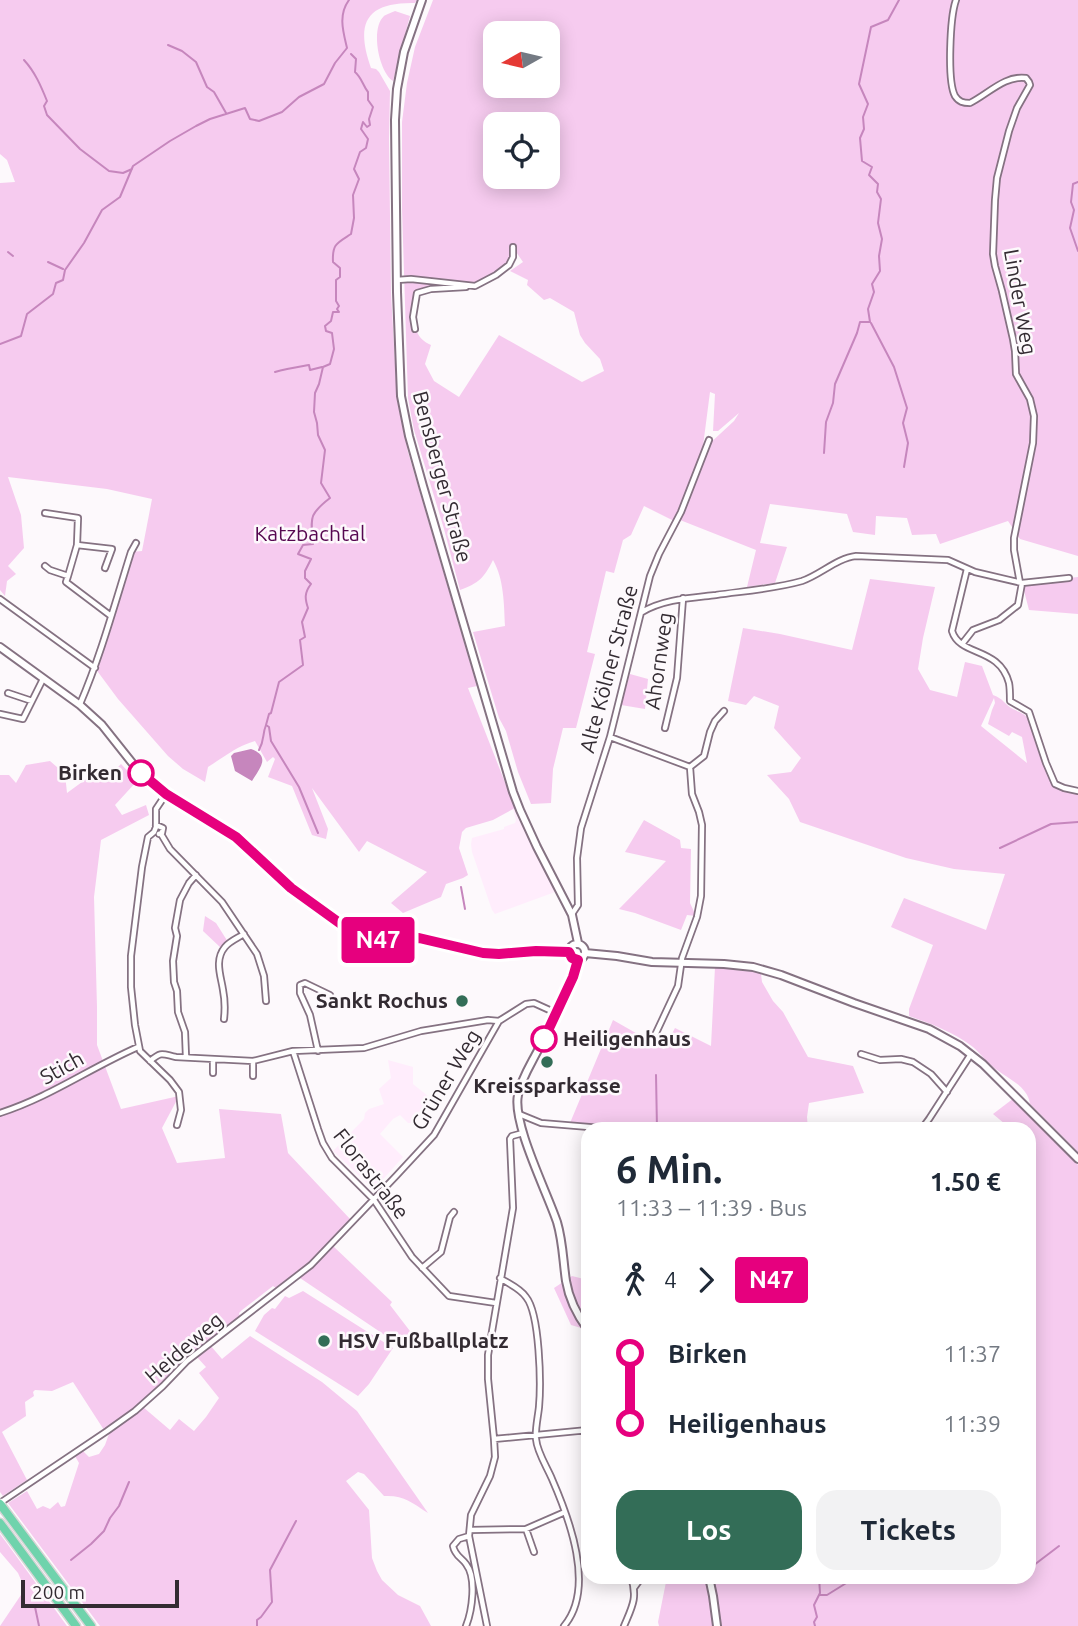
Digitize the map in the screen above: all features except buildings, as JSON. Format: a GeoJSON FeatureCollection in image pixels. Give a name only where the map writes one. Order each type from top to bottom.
{"type":"FeatureCollection","features":[{"type":"Feature","properties":{"kind":"highway"},"geometry":{"type":"LineString","coordinates":[[0,1503],[91,1626]]}},
{"type":"Feature","properties":{"kind":"highway"},"geometry":{"type":"LineString","coordinates":[[0,1523],[76,1626]]}},
{"type":"Feature","properties":{"kind":"main road","name":"Bensberger Straße"},"geometry":{"type":"LineString","coordinates":[[422,0],[404,52],[396,107],[394,153],[397,280],[400,382],[404,414],[520,810],[572,915],[578,943]]}},
{"type":"Feature","properties":{"kind":"main road"},"geometry":{"type":"LineString","coordinates":[[0,647],[102,725],[137,769],[166,794],[236,837],[291,888],[352,932],[383,940],[419,938],[499,954],[569,952]]}},
{"type":"Feature","properties":{"kind":"main road"},"geometry":{"type":"LineString","coordinates":[[578,943],[583,946],[585,953],[583,958],[578,960],[572,958],[569,952],[570,947],[578,943]]}},
{"type":"Feature","properties":{"kind":"main road"},"geometry":{"type":"LineString","coordinates":[[585,953],[652,962],[724,964],[765,970],[929,1028],[971,1054],[1078,1159]]}},
{"type":"Feature","properties":{"kind":"main road"},"geometry":{"type":"LineString","coordinates":[[578,960],[573,977],[525,1076],[518,1095],[518,1114],[558,1225],[566,1283],[581,1320]]}},
{"type":"Feature","properties":{"kind":"main road"},"geometry":{"type":"LineString","coordinates":[[710,1584],[717,1626]]}},
{"type":"Feature","properties":{"kind":"street","name":"Linder Weg"},"geometry":{"type":"LineString","coordinates":[[956,0],[950,27],[953,87],[957,99],[970,103],[1003,83],[1018,78],[1026,78],[1030,85],[1017,108],[997,178],[993,254],[1013,339],[1016,374],[1030,399],[1034,416],[1032,443],[1014,538],[1021,583]]}},
{"type":"Feature","properties":{"kind":"street"},"geometry":{"type":"LineString","coordinates":[[415,329],[413,317],[417,293],[431,289],[471,287],[483,283],[509,265],[513,257],[513,247]]}},
{"type":"Feature","properties":{"kind":"street"},"geometry":{"type":"LineString","coordinates":[[397,280],[453,282],[471,287]]}},
{"type":"Feature","properties":{"kind":"street","name":"Alte Kölner Straße"},"geometry":{"type":"LineString","coordinates":[[572,915],[578,905],[577,858],[581,828],[610,737],[645,592],[654,564],[681,512],[709,440]]}},
{"type":"Feature","properties":{"kind":"street"},"geometry":{"type":"LineString","coordinates":[[45,513],[78,518],[77,545],[65,582],[111,616]]}},
{"type":"Feature","properties":{"kind":"street"},"geometry":{"type":"LineString","coordinates":[[79,705],[95,668],[131,552],[136,544]]}},
{"type":"Feature","properties":{"kind":"street"},"geometry":{"type":"LineString","coordinates":[[77,545],[112,549],[105,568]]}},
{"type":"Feature","properties":{"kind":"street"},"geometry":{"type":"LineString","coordinates":[[641,612],[683,598],[771,588],[798,582],[856,556],[943,560],[1021,583],[1069,578]]}},
{"type":"Feature","properties":{"kind":"street"},"geometry":{"type":"LineString","coordinates":[[45,566],[68,576]]}},
{"type":"Feature","properties":{"kind":"street"},"geometry":{"type":"LineString","coordinates":[[967,569],[952,631],[956,640],[969,649],[992,658],[1000,666],[1009,683],[1010,701],[1029,712],[1055,784],[1078,790]]}},
{"type":"Feature","properties":{"kind":"street"},"geometry":{"type":"LineString","coordinates":[[962,644],[973,630],[999,620],[1018,605],[1021,583]]}},
{"type":"Feature","properties":{"kind":"street"},"geometry":{"type":"LineString","coordinates":[[0,598],[95,668]]}},
{"type":"Feature","properties":{"kind":"street","name":"Ahornweg"},"geometry":{"type":"LineString","coordinates":[[664,728],[677,678],[683,598]]}},
{"type":"Feature","properties":{"kind":"street"},"geometry":{"type":"LineString","coordinates":[[0,715],[23,719],[43,679]]}},
{"type":"Feature","properties":{"kind":"street"},"geometry":{"type":"LineString","coordinates":[[8,693],[32,701]]}},
{"type":"Feature","properties":{"kind":"street"},"geometry":{"type":"LineString","coordinates":[[690,768],[704,756],[710,732],[724,711]]}},
{"type":"Feature","properties":{"kind":"street"},"geometry":{"type":"LineString","coordinates":[[610,737],[690,768]]}},
{"type":"Feature","properties":{"kind":"street"},"geometry":{"type":"LineString","coordinates":[[656,1033],[675,995],[681,963],[697,917],[701,896],[702,825],[692,794],[690,768]]}},
{"type":"Feature","properties":{"kind":"street"},"geometry":{"type":"LineString","coordinates":[[166,794],[156,809],[156,825],[154,832],[148,837],[142,867],[131,956],[132,1004],[138,1046],[142,1054],[179,1092],[181,1110],[177,1125]]}},
{"type":"Feature","properties":{"kind":"street"},"geometry":{"type":"LineString","coordinates":[[156,825],[162,827],[161,834],[170,849],[222,902],[257,954],[267,1001]]}},
{"type":"Feature","properties":{"kind":"street"},"geometry":{"type":"LineString","coordinates":[[154,832],[161,834]]}},
{"type":"Feature","properties":{"kind":"street"},"geometry":{"type":"LineString","coordinates":[[186,1057],[185,1031],[178,1012],[173,961],[180,900],[196,875]]}},
{"type":"Feature","properties":{"kind":"street"},"geometry":{"type":"LineString","coordinates":[[225,1019],[219,963],[227,944],[244,934]]}},
{"type":"Feature","properties":{"kind":"street"},"geometry":{"type":"LineString","coordinates":[[318,1051],[310,1015],[300,993],[300,985],[304,983],[330,995]]}},
{"type":"Feature","properties":{"kind":"street","name":"Grüner Weg"},"geometry":{"type":"LineString","coordinates":[[374,1200],[434,1135],[499,1021],[531,1003],[556,1013]]}},
{"type":"Feature","properties":{"kind":"street"},"geometry":{"type":"LineString","coordinates":[[150,1061],[162,1053],[176,1057],[253,1061],[293,1051],[364,1048],[408,1033],[488,1020],[499,1021]]}},
{"type":"Feature","properties":{"kind":"street","name":"Stich"},"geometry":{"type":"LineString","coordinates":[[0,1113],[42,1097],[138,1046]]}},
{"type":"Feature","properties":{"kind":"street","name":"Florastraße"},"geometry":{"type":"LineString","coordinates":[[293,1051],[328,1152],[374,1200],[412,1257],[449,1296],[496,1303]]}},
{"type":"Feature","properties":{"kind":"street"},"geometry":{"type":"LineString","coordinates":[[926,1122],[971,1054]]}},
{"type":"Feature","properties":{"kind":"street"},"geometry":{"type":"LineString","coordinates":[[861,1055],[880,1060],[901,1059],[914,1062],[927,1070],[947,1092]]}},
{"type":"Feature","properties":{"kind":"street"},"geometry":{"type":"LineString","coordinates":[[213,1059],[213,1073]]}},
{"type":"Feature","properties":{"kind":"street"},"geometry":{"type":"LineString","coordinates":[[253,1061],[253,1076]]}},
{"type":"Feature","properties":{"kind":"street"},"geometry":{"type":"LineString","coordinates":[[518,1114],[541,1124],[581,1127]]}},
{"type":"Feature","properties":{"kind":"street"},"geometry":{"type":"LineString","coordinates":[[487,1626],[470,1533],[471,1516],[492,1471],[495,1457],[488,1354],[513,1208],[510,1139],[523,1133]]}},
{"type":"Feature","properties":{"kind":"street","name":"Heideweg"},"geometry":{"type":"LineString","coordinates":[[0,1503],[151,1398],[187,1361],[311,1265],[374,1200]]}},
{"type":"Feature","properties":{"kind":"street"},"geometry":{"type":"LineString","coordinates":[[422,1268],[441,1252],[450,1217],[454,1212]]}},
{"type":"Feature","properties":{"kind":"street"},"geometry":{"type":"LineString","coordinates":[[500,1278],[521,1291],[531,1304],[535,1316],[539,1380],[536,1441],[565,1513],[578,1561],[576,1602],[570,1619],[564,1626]]}},
{"type":"Feature","properties":{"kind":"street"},"geometry":{"type":"LineString","coordinates":[[494,1439],[581,1431]]}},
{"type":"Feature","properties":{"kind":"street"},"geometry":{"type":"LineString","coordinates":[[466,1626],[472,1603],[471,1575],[467,1565],[456,1555],[453,1546],[455,1542],[470,1533],[526,1529],[565,1513]]}},
{"type":"Feature","properties":{"kind":"street"},"geometry":{"type":"LineString","coordinates":[[526,1529],[534,1552]]}},
{"type":"Feature","properties":{"kind":"street"},"geometry":{"type":"LineString","coordinates":[[624,1626],[634,1603],[633,1584]]}},
{"type":"Feature","properties":{"kind":"street"},"geometry":{"type":"LineString","coordinates":[[634,1588],[637,1584]]}},
{"type":"Feature","properties":{"kind":"shaded area"},"geometry":{"type":"Polygon","coordinates":[[[251,749],[261,755],[262,759],[252,781],[235,771],[231,756],[251,749]]]}},
{"type":"Feature","properties":{"kind":"shaded area"},"geometry":{"type":"Polygon","coordinates":[[[515,808],[555,892],[495,914],[472,852],[472,838],[515,823],[515,808]]]}},
{"type":"Feature","properties":{"kind":"shaded area"},"geometry":{"type":"Polygon","coordinates":[[[388,1060],[413,1067],[413,1084],[428,1096],[411,1123],[400,1115],[380,1134],[403,1157],[377,1186],[371,1187],[333,1151],[364,1119],[369,1109],[384,1104],[379,1089],[391,1078],[388,1060]]]}},
{"type":"Feature","properties":{"kind":"green space","name":"Katzbachtal"},"geometry":{"type":"Polygon","coordinates":[[[0,0],[417,0],[415,3],[385,6],[375,11],[365,27],[364,39],[371,68],[379,72],[390,91],[391,293],[397,399],[408,452],[477,686],[468,688],[515,808],[462,832],[459,848],[468,875],[446,884],[441,897],[403,913],[391,903],[427,872],[367,841],[359,852],[312,788],[328,829],[326,839],[312,835],[292,786],[268,777],[275,759],[273,757],[267,762],[255,741],[236,749],[208,767],[205,782],[183,769],[168,756],[118,699],[95,668],[131,552],[142,551],[152,499],[107,489],[8,477],[21,515],[24,548],[8,566],[16,574],[7,581],[5,596],[0,590],[0,183],[15,182],[7,160],[0,154],[0,0]]]}},
{"type":"Feature","properties":{"kind":"green space"},"geometry":{"type":"Polygon","coordinates":[[[433,0],[1078,0],[1078,556],[1020,539],[1008,521],[940,544],[936,534],[912,535],[907,518],[876,516],[875,535],[853,532],[847,514],[770,504],[760,543],[787,547],[775,583],[747,587],[756,550],[680,520],[707,446],[739,413],[718,431],[713,431],[715,394],[710,392],[703,446],[680,511],[674,521],[644,506],[631,535],[623,540],[614,573],[606,571],[587,652],[595,654],[576,728],[563,728],[553,769],[551,803],[531,804],[499,718],[473,632],[505,626],[499,575],[493,560],[480,579],[460,590],[414,430],[408,398],[402,209],[402,122],[415,47],[433,0]],[[514,249],[509,265],[475,286],[422,291],[415,297],[417,331],[424,341],[431,345],[425,364],[434,381],[459,397],[499,335],[582,382],[604,371],[600,359],[580,335],[574,312],[550,298],[544,300],[527,285],[528,280],[510,271],[523,262],[514,249]]]}},
{"type":"Feature","properties":{"kind":"green space"},"geometry":{"type":"Polygon","coordinates":[[[395,11],[410,16],[393,81],[380,60],[377,40],[380,22],[384,16],[395,11]]]}},
{"type":"Feature","properties":{"kind":"green space"},"geometry":{"type":"Polygon","coordinates":[[[1078,577],[1078,614],[1029,610],[1022,583],[1078,577]]]}},
{"type":"Feature","properties":{"kind":"green space"},"geometry":{"type":"Polygon","coordinates":[[[870,579],[935,587],[918,669],[930,690],[957,697],[965,662],[982,666],[993,695],[1028,718],[1055,784],[1078,791],[1078,1152],[1030,1104],[1022,1088],[994,1068],[973,1047],[934,1025],[909,1016],[909,1009],[933,945],[891,927],[904,898],[986,930],[1005,874],[954,869],[906,858],[800,822],[789,799],[767,775],[791,772],[801,758],[774,728],[779,706],[754,696],[746,705],[728,701],[743,628],[852,650],[870,579]],[[994,698],[981,726],[1027,763],[1022,737],[1012,732],[1009,736],[988,724],[994,698]]]}},
{"type":"Feature","properties":{"kind":"green space"},"geometry":{"type":"Polygon","coordinates":[[[630,674],[648,679],[645,709],[621,705],[630,674]]]}},
{"type":"Feature","properties":{"kind":"green space"},"geometry":{"type":"Polygon","coordinates":[[[50,761],[65,774],[67,793],[97,771],[106,779],[121,764],[137,781],[115,805],[122,815],[146,805],[149,815],[101,840],[94,897],[97,1045],[121,1109],[179,1096],[162,1128],[177,1163],[225,1158],[219,1109],[281,1114],[288,1153],[351,1220],[297,1273],[277,1289],[273,1286],[242,1310],[240,1317],[192,1354],[149,1397],[104,1430],[73,1382],[52,1391],[35,1390],[34,1396],[25,1402],[26,1416],[2,1432],[27,1480],[3,1496],[0,1492],[0,775],[9,775],[16,783],[26,765],[50,761]]]}},
{"type":"Feature","properties":{"kind":"green space"},"geometry":{"type":"Polygon","coordinates":[[[644,820],[680,840],[681,848],[691,849],[690,903],[696,916],[687,915],[681,930],[619,909],[666,861],[625,852],[644,820]]]}},
{"type":"Feature","properties":{"kind":"green space"},"geometry":{"type":"Polygon","coordinates":[[[205,916],[216,923],[228,942],[221,948],[203,931],[205,916]]]}},
{"type":"Feature","properties":{"kind":"green space"},"geometry":{"type":"Polygon","coordinates":[[[715,967],[759,971],[762,982],[783,1012],[808,1057],[853,1066],[864,1093],[809,1103],[807,1122],[570,1123],[613,1020],[664,1049],[675,1028],[711,1046],[715,967]]]}},
{"type":"Feature","properties":{"kind":"green space"},"geometry":{"type":"Polygon","coordinates":[[[1014,1098],[1078,1165],[1078,1626],[659,1626],[666,1584],[1036,1584],[1036,1122],[1003,1122],[993,1114],[1014,1098]]]}},
{"type":"Feature","properties":{"kind":"green space"},"geometry":{"type":"Polygon","coordinates":[[[333,1246],[392,1302],[390,1305],[413,1335],[401,1346],[300,1278],[333,1246]]]}},
{"type":"Feature","properties":{"kind":"green space"},"geometry":{"type":"Polygon","coordinates":[[[572,1276],[581,1278],[581,1328],[571,1325],[554,1288],[572,1276]]]}},
{"type":"Feature","properties":{"kind":"green space","name":"HSV Fußballplatz"},"geometry":{"type":"Polygon","coordinates":[[[303,1291],[393,1348],[358,1396],[255,1331],[264,1315],[272,1308],[275,1309],[285,1296],[289,1298],[303,1291]]]}},
{"type":"Feature","properties":{"kind":"green space"},"geometry":{"type":"Polygon","coordinates":[[[250,1336],[322,1382],[357,1411],[428,1513],[402,1498],[384,1496],[364,1474],[358,1472],[346,1481],[369,1510],[372,1558],[382,1580],[398,1595],[420,1606],[431,1626],[100,1626],[8,1503],[27,1491],[37,1509],[43,1506],[50,1509],[58,1502],[61,1507],[65,1506],[79,1463],[75,1456],[83,1451],[89,1457],[99,1454],[110,1431],[143,1407],[170,1430],[179,1419],[194,1431],[219,1398],[199,1373],[206,1367],[196,1356],[210,1345],[222,1359],[250,1336]]]}},
{"type":"Feature","properties":{"kind":"green space"},"geometry":{"type":"Polygon","coordinates":[[[0,1534],[67,1626],[0,1626],[25,1589],[18,1573],[0,1552],[0,1534]]]}},
{"type":"Feature","properties":{"kind":"waterway"},"geometry":{"type":"LineString","coordinates":[[347,48],[342,17],[349,0]]}},
{"type":"Feature","properties":{"kind":"waterway"},"geometry":{"type":"LineString","coordinates":[[824,453],[826,422],[833,403],[835,384],[860,322],[870,322],[868,309],[874,292],[872,284],[880,271],[882,239],[878,223],[881,199],[877,192],[878,184],[869,175],[872,167],[862,161],[860,138],[868,104],[859,84],[871,27],[888,20],[899,0]]}},
{"type":"Feature","properties":{"kind":"waterway"},"geometry":{"type":"LineString","coordinates":[[168,45],[182,51],[196,62],[207,87],[214,92],[226,113]]}},
{"type":"Feature","properties":{"kind":"waterway"},"geometry":{"type":"LineString","coordinates":[[0,344],[21,336],[27,314],[53,294],[56,283],[63,280],[65,270],[102,210],[120,197],[133,166],[210,119],[245,108],[250,119],[259,121],[282,112],[299,97],[324,84],[347,48]]}},
{"type":"Feature","properties":{"kind":"waterway"},"geometry":{"type":"LineString","coordinates":[[318,833],[299,787],[271,741],[269,727],[266,725],[279,682],[303,665],[300,640],[305,637],[302,622],[308,608],[306,596],[311,584],[305,578],[305,571],[311,559],[298,554],[303,545],[313,544],[312,518],[330,498],[321,483],[325,450],[318,435],[314,412],[315,393],[323,367],[330,364],[334,349],[332,333],[326,331],[325,326],[331,321],[333,312],[339,312],[336,280],[340,277],[340,268],[333,262],[333,251],[339,242],[351,234],[354,218],[353,195],[359,179],[354,169],[360,152],[366,148],[368,139],[361,129],[363,122],[367,127],[370,125],[373,107],[368,100],[368,92],[355,72],[356,59],[351,54]]}},
{"type":"Feature","properties":{"kind":"waterway"},"geometry":{"type":"LineString","coordinates":[[24,60],[35,74],[45,95],[47,115],[80,149],[109,171],[123,173],[132,169]]}},
{"type":"Feature","properties":{"kind":"waterway"},"geometry":{"type":"LineString","coordinates":[[1078,182],[1073,184],[1071,202],[1074,210],[1070,228],[1078,251]]}},
{"type":"Feature","properties":{"kind":"waterway"},"geometry":{"type":"LineString","coordinates":[[8,252],[13,256]]}},
{"type":"Feature","properties":{"kind":"waterway"},"geometry":{"type":"LineString","coordinates":[[48,262],[63,269]]}},
{"type":"Feature","properties":{"kind":"waterway"},"geometry":{"type":"LineString","coordinates":[[871,323],[894,367],[907,408],[903,423],[908,443],[904,467]]}},
{"type":"Feature","properties":{"kind":"waterway"},"geometry":{"type":"LineString","coordinates":[[275,372],[309,365],[310,370],[322,367]]}},
{"type":"Feature","properties":{"kind":"waterway"},"geometry":{"type":"LineString","coordinates":[[259,750],[266,725]]}},
{"type":"Feature","properties":{"kind":"waterway"},"geometry":{"type":"LineString","coordinates":[[1000,848],[1051,824],[1078,822]]}},
{"type":"Feature","properties":{"kind":"waterway"},"geometry":{"type":"LineString","coordinates":[[461,887],[465,909]]}},
{"type":"Feature","properties":{"kind":"waterway"},"geometry":{"type":"LineString","coordinates":[[656,1075],[657,1122]]}},
{"type":"Feature","properties":{"kind":"waterway"},"geometry":{"type":"LineString","coordinates":[[71,1560],[104,1531],[129,1482]]}},
{"type":"Feature","properties":{"kind":"waterway"},"geometry":{"type":"LineString","coordinates":[[257,1626],[257,1620],[272,1602],[270,1570],[296,1521]]}},
{"type":"Feature","properties":{"kind":"waterway"},"geometry":{"type":"LineString","coordinates":[[1036,1563],[1059,1546]]}},
{"type":"Feature","properties":{"kind":"waterway"},"geometry":{"type":"LineString","coordinates":[[815,1626],[817,1617],[814,1605],[820,1593],[819,1584]]}},
{"type":"Feature","properties":{"kind":"waterway"},"geometry":{"type":"LineString","coordinates":[[820,1595],[827,1595],[845,1584]]}},
{"type":"Feature","properties":{"kind":"waterway"},"geometry":{"type":"LineString","coordinates":[[35,1607],[39,1626]]}},
{"type":"Feature","properties":{"kind":"bus line","name":"N47"},"geometry":{"type":"LineString","coordinates":[[141,773],[166,794],[236,837],[291,888],[360,936],[376,940],[419,938],[483,953],[569,952],[572,958],[578,960],[544,1039]]}},
{"type":"Feature","properties":{"kind":"place","name":"Birken"},"geometry":{"type":"Point","coordinates":[141,773]}},
{"type":"Feature","properties":{"kind":"place","name":"Sankt Rochus"},"geometry":{"type":"Point","coordinates":[462,1001]}},
{"type":"Feature","properties":{"kind":"place","name":"Heiligenhaus"},"geometry":{"type":"Point","coordinates":[544,1039]}},
{"type":"Feature","properties":{"kind":"place","name":"Kreissparkasse"},"geometry":{"type":"Point","coordinates":[547,1062]}},
{"type":"Feature","properties":{"kind":"place","name":"HSV Fußballplatz"},"geometry":{"type":"Point","coordinates":[324,1341]}}]}
